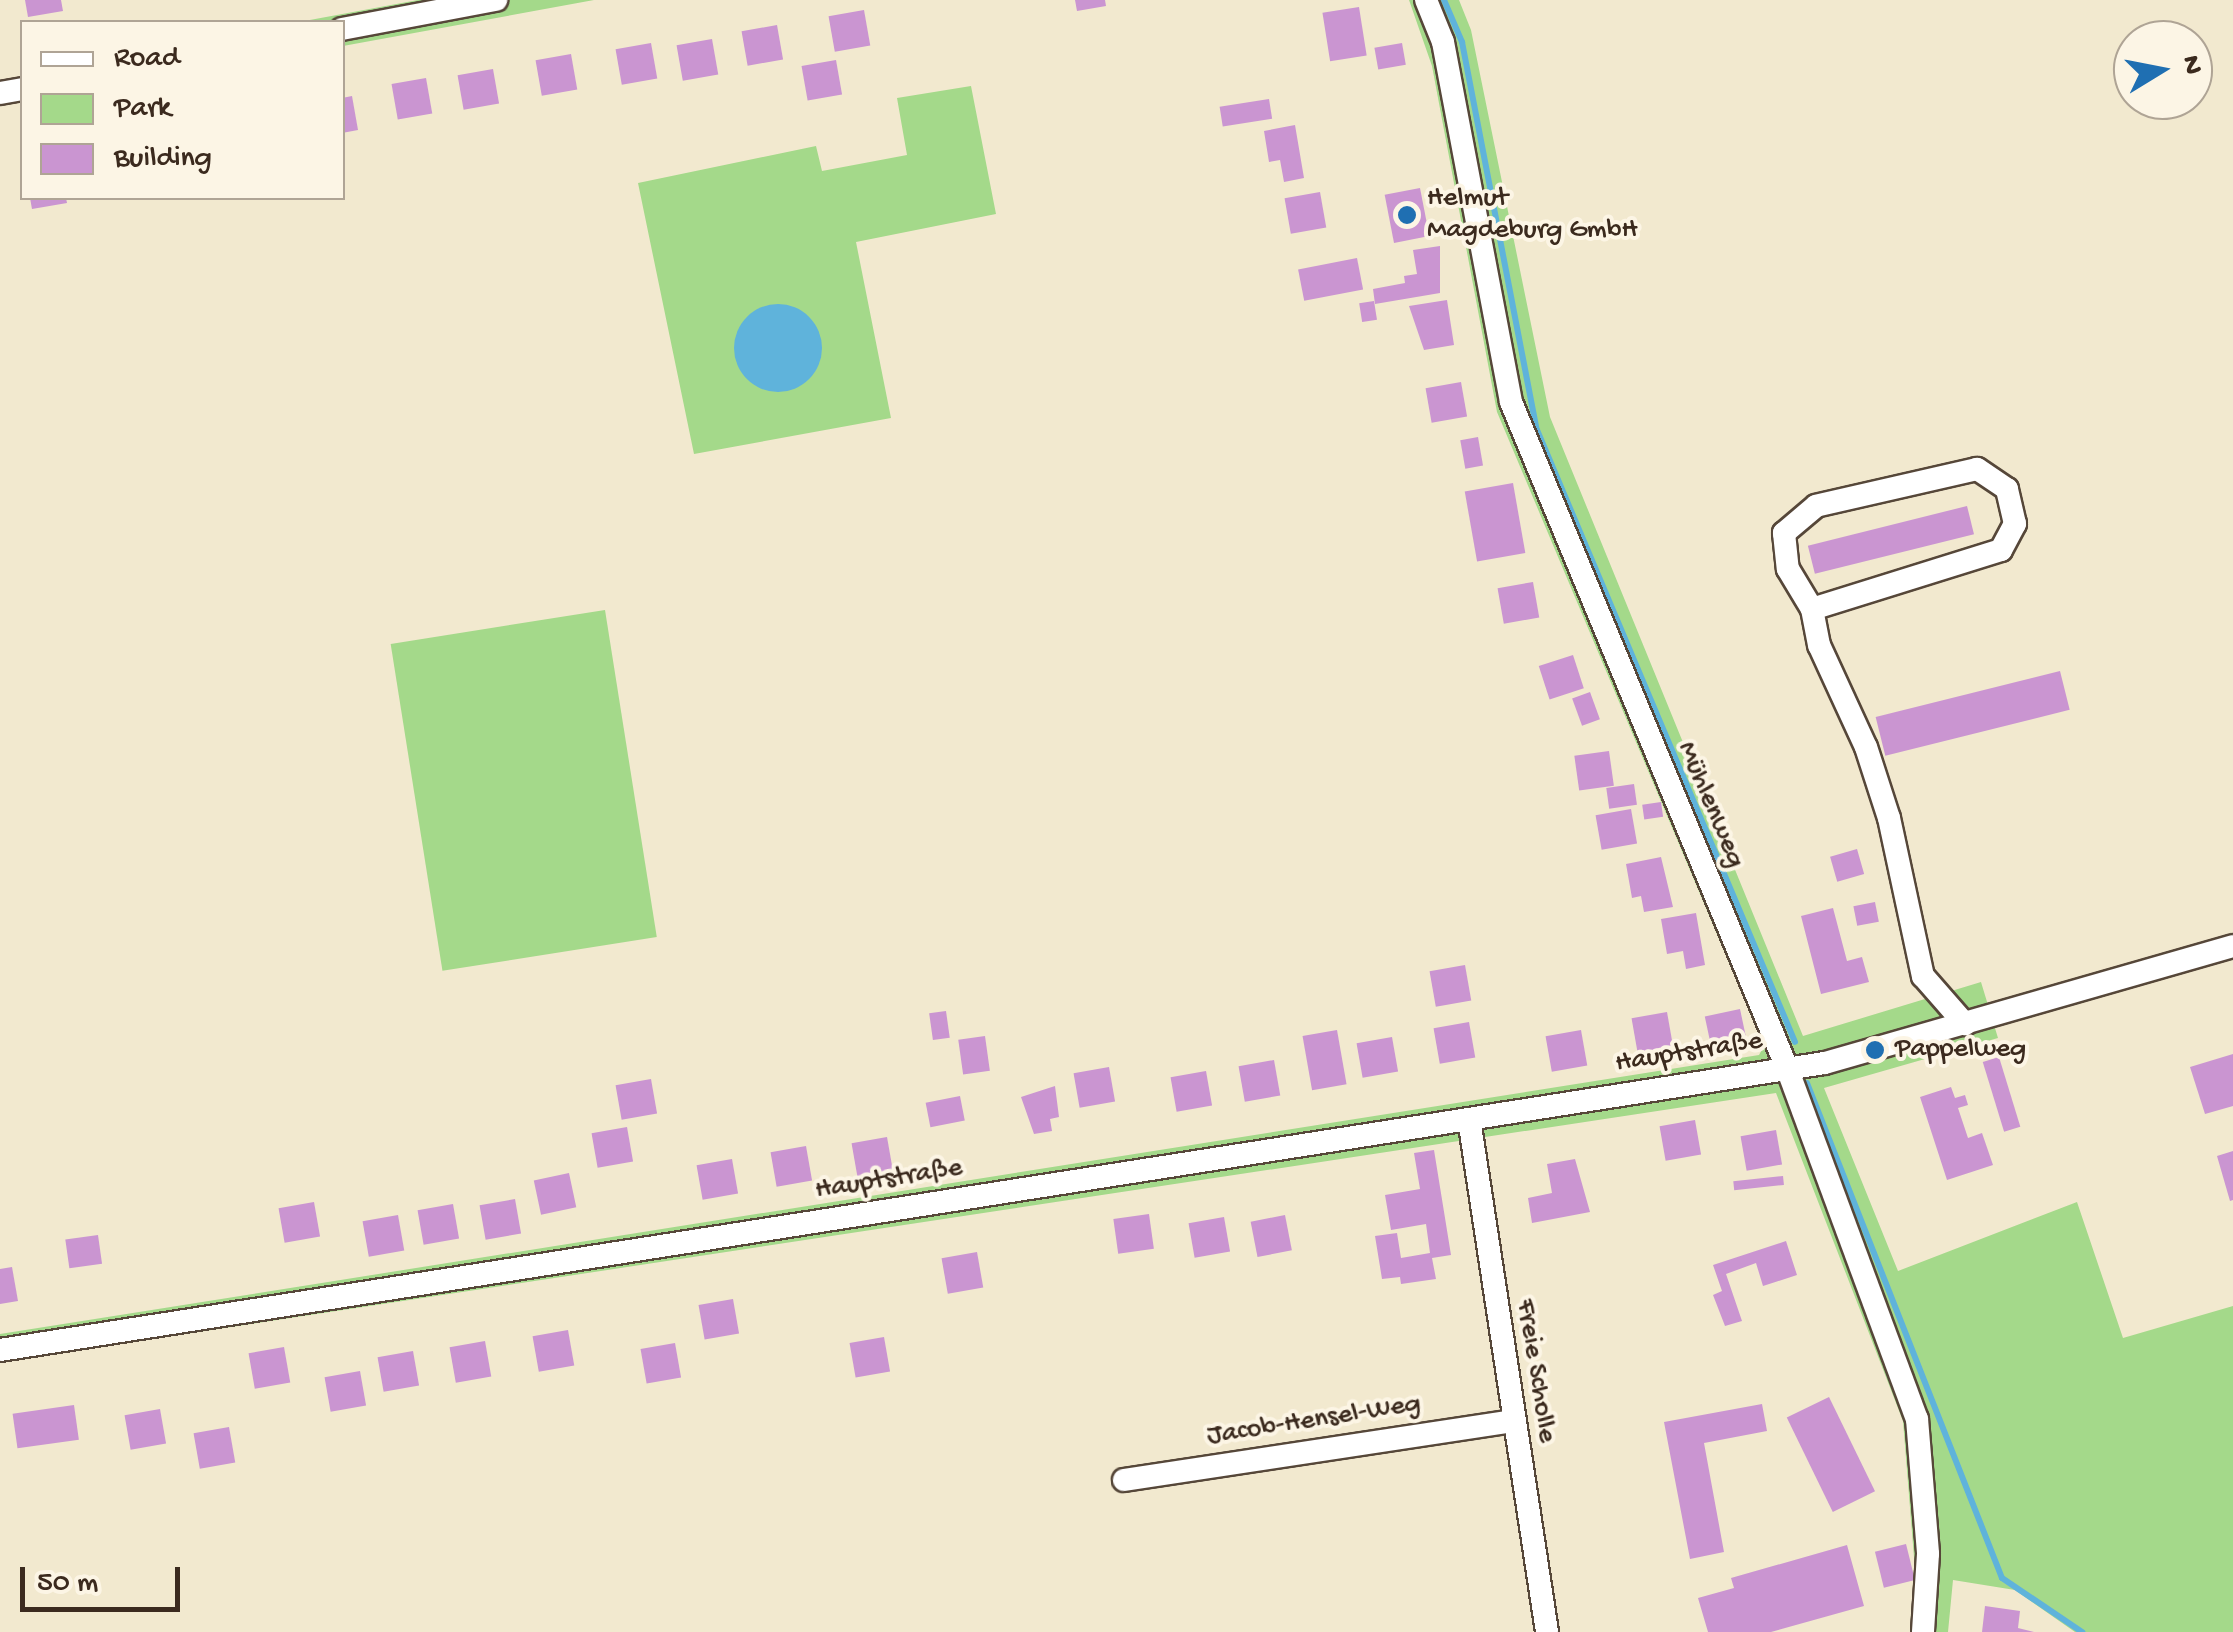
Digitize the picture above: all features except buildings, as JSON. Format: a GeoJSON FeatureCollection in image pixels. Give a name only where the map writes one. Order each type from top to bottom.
{"type":"FeatureCollection","features":[{"type":"Feature","properties":{"kind":"street"},"geometry":{"type":"LineString","coordinates":[[345,28],[496,0]]}},
{"type":"Feature","properties":{"kind":"street","name":"Mühlenweg"},"geometry":{"type":"LineString","coordinates":[[1426,0],[1444,42],[1510,402],[1788,1068],[1917,1420],[1928,1554],[1923,1632]]}},
{"type":"Feature","properties":{"kind":"street"},"geometry":{"type":"LineString","coordinates":[[1812,609],[2002,550],[2015,524],[2007,489],[1977,469],[1816,506],[1784,533],[1788,569],[1812,609],[1818,645],[1866,747],[1889,818],[1923,976],[1965,1024]]}},
{"type":"Feature","properties":{"kind":"street"},"geometry":{"type":"LineString","coordinates":[[1788,1068],[1965,1024],[2233,946]]}},
{"type":"Feature","properties":{"kind":"street","name":"Hauptstraße"},"geometry":{"type":"LineString","coordinates":[[0,1350],[1788,1068]]}},
{"type":"Feature","properties":{"kind":"street","name":"Freie Scholle"},"geometry":{"type":"LineString","coordinates":[[1469,1119],[1547,1632]]}},
{"type":"Feature","properties":{"kind":"street","name":"Jacob-Hensel-Weg"},"geometry":{"type":"LineString","coordinates":[[1124,1480],[1512,1421]]}},
{"type":"Feature","properties":{"kind":"green space"},"geometry":{"type":"Polygon","coordinates":[[[418,0],[594,0],[345,46],[345,20],[310,20],[418,0]]]}},
{"type":"Feature","properties":{"kind":"green space"},"geometry":{"type":"Polygon","coordinates":[[[1409,0],[1459,0],[1471,30],[1550,417],[1803,1036],[1981,982],[1998,1038],[1824,1088],[1898,1271],[2077,1202],[2123,1338],[2233,1306],[2233,1632],[2075,1632],[2015,1590],[1953,1580],[1948,1632],[1913,1632],[1916,1582],[1903,1421],[1776,1093],[0,1362],[0,1334],[1759,1055],[1764,1046],[1497,412],[1432,66],[1409,0]]]}},
{"type":"Feature","properties":{"kind":"green space"},"geometry":{"type":"Polygon","coordinates":[[[971,86],[996,214],[856,242],[891,418],[694,454],[638,183],[816,146],[822,171],[907,155],[897,98],[971,86]]]}},
{"type":"Feature","properties":{"kind":"green space"},"geometry":{"type":"Polygon","coordinates":[[[605,610],[657,937],[442,971],[391,644],[605,610]]]}},
{"type":"Feature","properties":{"kind":"water"},"geometry":{"type":"Polygon","coordinates":[[[778,304],[809,317],[822,348],[809,379],[778,392],[747,379],[734,348],[747,317],[778,304]]]}},
{"type":"Feature","properties":{"kind":"waterway"},"geometry":{"type":"LineString","coordinates":[[1444,0],[1462,42],[1537,430],[1795,1042]]}},
{"type":"Feature","properties":{"kind":"waterway"},"geometry":{"type":"LineString","coordinates":[[1807,1083],[2002,1578],[2082,1632]]}},
{"type":"Feature","properties":{"kind":"place","name":"Helmut Magdeburg GmbH"},"geometry":{"type":"Point","coordinates":[1407,215]}},
{"type":"Feature","properties":{"kind":"place","name":"Pappelweg"},"geometry":{"type":"Point","coordinates":[1875,1050]}}]}
